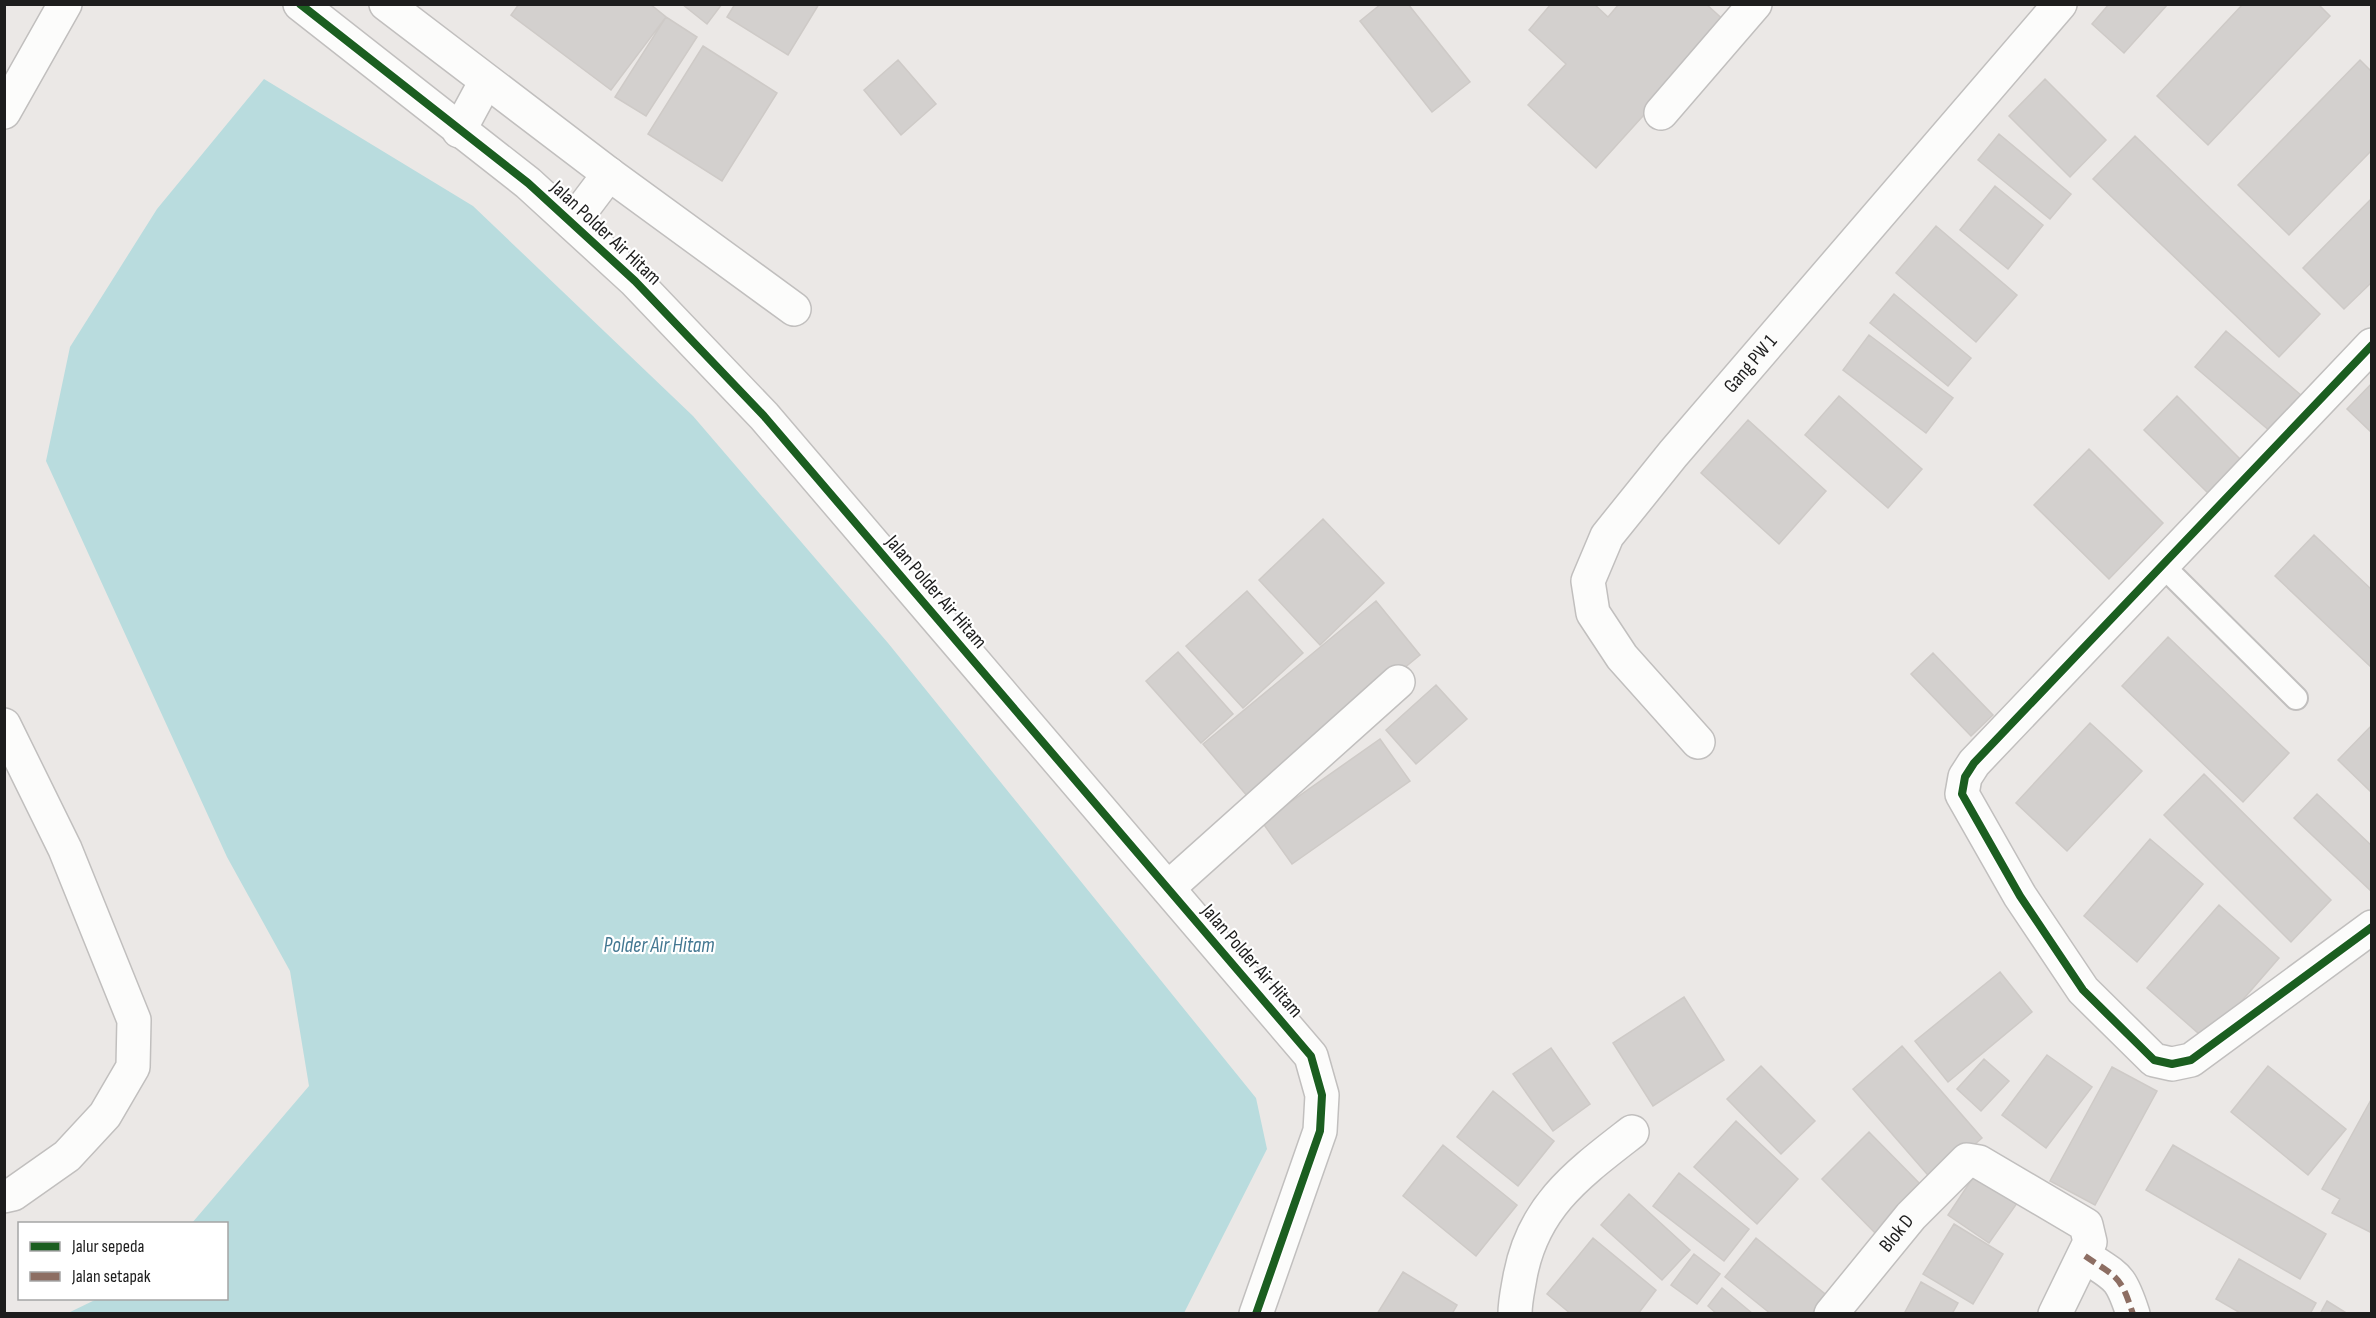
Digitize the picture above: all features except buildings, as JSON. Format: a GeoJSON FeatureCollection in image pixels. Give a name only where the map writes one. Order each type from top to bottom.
{"type":"FeatureCollection","features":[{"type":"Feature","properties":{"kind":"street"},"geometry":{"type":"LineString","coordinates":[[4,112],[65,4]]}},
{"type":"Feature","properties":{"kind":"street","name":"Jalan Polder Air Hitam"},"geometry":{"type":"LineString","coordinates":[[300,4],[528,183],[635,281],[765,416],[1311,1056],[1322,1095],[1320,1131],[1256,1314]]}},
{"type":"Feature","properties":{"kind":"street"},"geometry":{"type":"LineString","coordinates":[[386,4],[609,174],[794,309]]}},
{"type":"Feature","properties":{"kind":"street"},"geometry":{"type":"LineString","coordinates":[[1661,113],[1755,4]]}},
{"type":"Feature","properties":{"kind":"street","name":"Gang PW 1"},"geometry":{"type":"LineString","coordinates":[[1698,742],[1622,657],[1593,613],[1588,580],[1607,536],[1673,454],[2060,4]]}},
{"type":"Feature","properties":{"kind":"street"},"geometry":{"type":"LineString","coordinates":[[459,131],[486,81]]}},
{"type":"Feature","properties":{"kind":"street"},"geometry":{"type":"LineString","coordinates":[[572,223],[609,174]]}},
{"type":"Feature","properties":{"kind":"street"},"geometry":{"type":"LineString","coordinates":[[2372,345],[1974,763],[1965,777],[1962,795],[2020,896],[2083,990],[2154,1060],[2172,1064],[2191,1060],[2372,927]]}},
{"type":"Feature","properties":{"kind":"street"},"geometry":{"type":"LineString","coordinates":[[1168,888],[1398,682]]}},
{"type":"Feature","properties":{"kind":"street"},"geometry":{"type":"LineString","coordinates":[[4,725],[65,849],[134,1020],[133,1067],[105,1115],[67,1156],[13,1194],[4,1196]]}},
{"type":"Feature","properties":{"kind":"street"},"geometry":{"type":"LineString","coordinates":[[1515,1314],[1526,1248],[1547,1209],[1580,1172],[1632,1132]]}},
{"type":"Feature","properties":{"kind":"street","name":"Blok D"},"geometry":{"type":"LineString","coordinates":[[1831,1314],[1911,1216],[1967,1160],[1979,1162],[2086,1225],[2090,1242],[2085,1256]]}},
{"type":"Feature","properties":{"kind":"street"},"geometry":{"type":"LineString","coordinates":[[2055,1314],[2085,1256],[2116,1275],[2123,1283],[2133,1314]]}},
{"type":"Feature","properties":{"kind":"lane"},"geometry":{"type":"LineString","coordinates":[[2162,565],[2296,698]]}},
{"type":"Feature","properties":{"kind":"water","name":"Polder Air Hitam"},"geometry":{"type":"Polygon","coordinates":[[[264,79],[473,206],[693,416],[888,643],[1256,1098],[1267,1149],[1184,1313],[68,1313],[95,1300],[228,1300],[228,1222],[193,1222],[309,1086],[290,971],[227,857],[46,461],[70,347],[157,209],[264,79]]]}},
{"type":"Feature","properties":{"kind":"marked path"},"geometry":{"type":"LineString","coordinates":[[2085,1256],[2111,1273],[2121,1284],[2133,1314]]}},
{"type":"Feature","properties":{"kind":"cycle path"},"geometry":{"type":"LineString","coordinates":[[300,4],[528,183],[635,281],[764,416],[1311,1056],[1322,1095],[1320,1131],[1256,1314]]}},
{"type":"Feature","properties":{"kind":"cycle path"},"geometry":{"type":"LineString","coordinates":[[2372,345],[1974,763],[1965,777],[1962,794],[2020,896],[2083,990],[2154,1060],[2172,1064],[2191,1060],[2372,927]]}}]}
